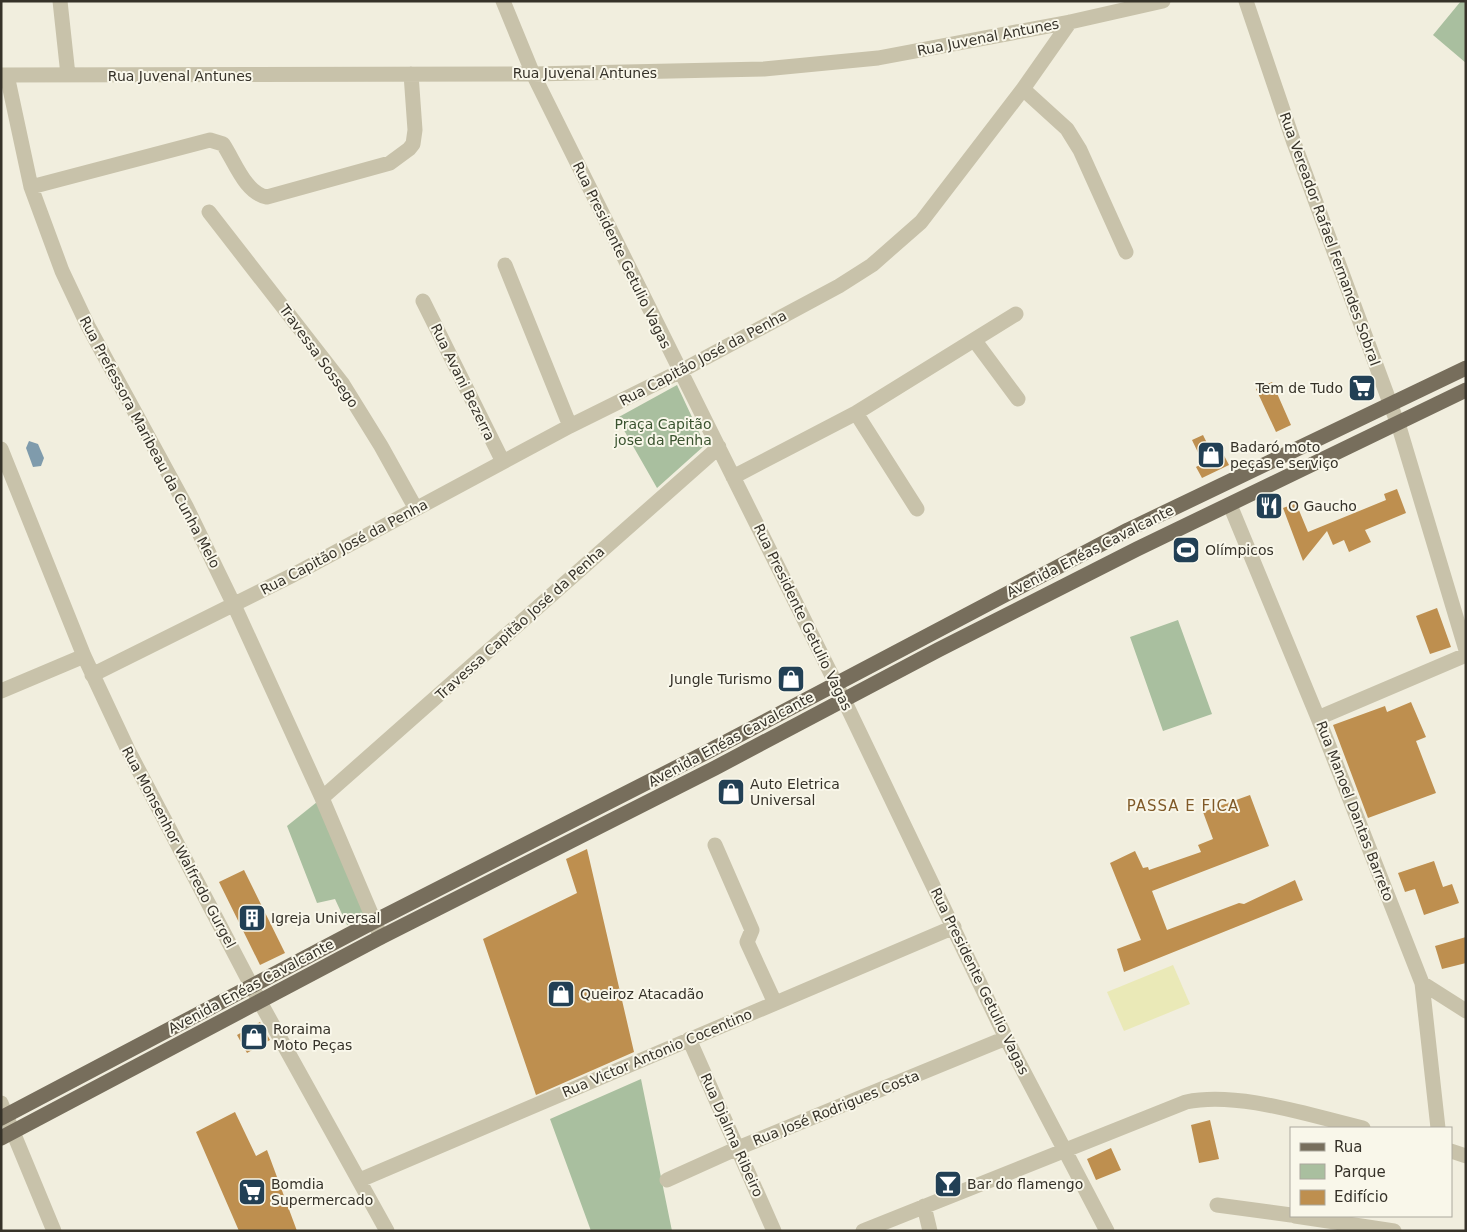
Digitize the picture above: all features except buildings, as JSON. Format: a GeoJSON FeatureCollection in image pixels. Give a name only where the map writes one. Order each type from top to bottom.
{"type":"FeatureCollection","features":[{"type":"Feature","properties":{"kind":"main road","name":"Avenida Enéas Cavalcante"},"geometry":{"type":"LineString","coordinates":[[3,1112],[707,752],[1128,530],[1466,368]]}},
{"type":"Feature","properties":{"kind":"main road","name":"Avenida Enéas Cavalcante"},"geometry":{"type":"LineString","coordinates":[[8,1135],[381,937],[715,768],[938,650],[1137,549],[1466,390]]}},
{"type":"Feature","properties":{"kind":"main road"},"geometry":{"type":"LineString","coordinates":[[1128,530],[1137,549]]}},
{"type":"Feature","properties":{"kind":"main road"},"geometry":{"type":"LineString","coordinates":[[930,634],[938,650]]}},
{"type":"Feature","properties":{"kind":"main road"},"geometry":{"type":"LineString","coordinates":[[707,752],[715,768]]}},
{"type":"Feature","properties":{"kind":"main road"},"geometry":{"type":"LineString","coordinates":[[466,876],[474,891]]}},
{"type":"Feature","properties":{"kind":"main road"},"geometry":{"type":"LineString","coordinates":[[188,1019],[196,1035]]}},
{"type":"Feature","properties":{"kind":"street"},"geometry":{"type":"LineString","coordinates":[[60,1],[68,75]]}},
{"type":"Feature","properties":{"kind":"street","name":"Rua Presidente Getulio Vagas"},"geometry":{"type":"LineString","coordinates":[[503,1],[533,74],[679,372],[719,447],[836,683],[1006,1038],[1063,1151],[1107,1231]]}},
{"type":"Feature","properties":{"kind":"street","name":"Rua Juvenal Antunes"},"geometry":{"type":"LineString","coordinates":[[4,75],[533,74],[764,69],[878,58],[1070,22],[1164,1]]}},
{"type":"Feature","properties":{"kind":"street","name":"Rua Vereador Rafael Fernandes Sobral"},"geometry":{"type":"LineString","coordinates":[[1246,1],[1294,143],[1397,423],[1466,650]]}},
{"type":"Feature","properties":{"kind":"street","name":"Rua Capitão José da Penha"},"geometry":{"type":"LineString","coordinates":[[92,675],[234,605],[570,426],[679,372],[840,286],[872,265],[921,222],[1023,89],[1070,22]]}},
{"type":"Feature","properties":{"kind":"street"},"geometry":{"type":"LineString","coordinates":[[32,188],[210,140],[223,144],[249,187],[255,193],[267,197],[390,163],[413,144],[415,130],[410,74]]}},
{"type":"Feature","properties":{"kind":"street","name":"Rua Prefessora Maribeau da Cunha Melo"},"geometry":{"type":"LineString","coordinates":[[4,75],[32,188],[62,271],[88,326],[186,506],[234,605],[322,798],[372,922],[381,937]]}},
{"type":"Feature","properties":{"kind":"street"},"geometry":{"type":"LineString","coordinates":[[1023,89],[1067,129],[1076,143],[1126,252]]}},
{"type":"Feature","properties":{"kind":"street","name":"Travessa Sossego"},"geometry":{"type":"LineString","coordinates":[[209,212],[342,383],[381,446],[416,509]]}},
{"type":"Feature","properties":{"kind":"street"},"geometry":{"type":"LineString","coordinates":[[505,265],[570,426]]}},
{"type":"Feature","properties":{"kind":"street","name":"Rua Avani Bezerra"},"geometry":{"type":"LineString","coordinates":[[423,301],[503,462]]}},
{"type":"Feature","properties":{"kind":"street"},"geometry":{"type":"LineString","coordinates":[[733,477],[856,413],[1016,314]]}},
{"type":"Feature","properties":{"kind":"street"},"geometry":{"type":"LineString","coordinates":[[975,341],[1018,399]]}},
{"type":"Feature","properties":{"kind":"street"},"geometry":{"type":"LineString","coordinates":[[856,413],[917,509]]}},
{"type":"Feature","properties":{"kind":"street","name":"Travessa Capitão José da Penha"},"geometry":{"type":"LineString","coordinates":[[322,798],[719,447]]}},
{"type":"Feature","properties":{"kind":"street","name":"Rua Monsenhor Walfredo Gurgel"},"geometry":{"type":"LineString","coordinates":[[1,449],[92,675],[128,750],[260,1002],[387,1231]]}},
{"type":"Feature","properties":{"kind":"street","name":"Rua Manoel Dantas Barreto"},"geometry":{"type":"LineString","coordinates":[[1230,505],[1318,718],[1422,983],[1438,1127]]}},
{"type":"Feature","properties":{"kind":"street"},"geometry":{"type":"LineString","coordinates":[[1318,718],[1466,655]]}},
{"type":"Feature","properties":{"kind":"street"},"geometry":{"type":"LineString","coordinates":[[1,691],[84,656]]}},
{"type":"Feature","properties":{"kind":"street"},"geometry":{"type":"LineString","coordinates":[[715,845],[752,930],[747,942],[775,1003]]}},
{"type":"Feature","properties":{"kind":"street","name":"Rua Victor Antonio Cocentino"},"geometry":{"type":"LineString","coordinates":[[360,1180],[954,927]]}},
{"type":"Feature","properties":{"kind":"street"},"geometry":{"type":"LineString","coordinates":[[1422,983],[1466,1011]]}},
{"type":"Feature","properties":{"kind":"street","name":"Rua José Rodrigues Costa"},"geometry":{"type":"LineString","coordinates":[[667,1180],[738,1148],[1006,1038]]}},
{"type":"Feature","properties":{"kind":"street","name":"Rua Djalma Ribeiro"},"geometry":{"type":"LineString","coordinates":[[689,1039],[774,1231]]}},
{"type":"Feature","properties":{"kind":"street"},"geometry":{"type":"LineString","coordinates":[[863,1231],[1186,1102],[1201,1099],[1233,1100],[1359,1127]]}},
{"type":"Feature","properties":{"kind":"street"},"geometry":{"type":"LineString","coordinates":[[3,1112],[8,1135],[54,1231]]}},
{"type":"Feature","properties":{"kind":"street"},"geometry":{"type":"LineString","coordinates":[[1452,1151],[1466,1156]]}},
{"type":"Feature","properties":{"kind":"street"},"geometry":{"type":"LineString","coordinates":[[1217,1205],[1290,1215]]}},
{"type":"Feature","properties":{"kind":"street"},"geometry":{"type":"LineString","coordinates":[[924,1206],[930,1231]]}},
{"type":"Feature","properties":{"kind":"street"},"geometry":{"type":"LineString","coordinates":[[1305,1217],[1387,1225]]}},
{"type":"Feature","properties":{"kind":"green space"},"geometry":{"type":"Polygon","coordinates":[[[1461,1],[1466,1],[1466,63],[1433,35],[1461,1]]]}},
{"type":"Feature","properties":{"kind":"green space","name":"Praça Capitão jose da Penha"},"geometry":{"type":"Polygon","coordinates":[[[677,385],[705,445],[657,488],[617,418],[677,385]]]}},
{"type":"Feature","properties":{"kind":"green space"},"geometry":{"type":"Polygon","coordinates":[[[1178,620],[1212,714],[1163,731],[1130,637],[1178,620]]]}},
{"type":"Feature","properties":{"kind":"green space"},"geometry":{"type":"Polygon","coordinates":[[[317,802],[366,914],[347,925],[335,899],[317,903],[287,826],[317,802]]]}},
{"type":"Feature","properties":{"kind":"green space"},"geometry":{"type":"Polygon","coordinates":[[[641,1079],[672,1231],[591,1231],[550,1119],[641,1079]]]}},
{"type":"Feature","properties":{"kind":"sand"},"geometry":{"type":"Polygon","coordinates":[[[1173,965],[1190,1004],[1124,1031],[1107,992],[1173,965]]]}},
{"type":"Feature","properties":{"kind":"water"},"geometry":{"type":"Polygon","coordinates":[[[29,441],[38,444],[44,458],[41,466],[33,467],[26,448],[29,441]]]}},
{"type":"Feature","properties":{"kind":"place","name":"Tem de Tudo"},"geometry":{"type":"Point","coordinates":[1362,388]}},
{"type":"Feature","properties":{"kind":"place","name":"Badaró moto peças e serviço"},"geometry":{"type":"Point","coordinates":[1211,455]}},
{"type":"Feature","properties":{"kind":"place","name":"O Gaucho"},"geometry":{"type":"Point","coordinates":[1269,506]}},
{"type":"Feature","properties":{"kind":"place","name":"Olímpicos"},"geometry":{"type":"Point","coordinates":[1186,550]}},
{"type":"Feature","properties":{"kind":"place","name":"Jungle Turismo"},"geometry":{"type":"Point","coordinates":[791,679]}},
{"type":"Feature","properties":{"kind":"place","name":"Auto Eletrica Universal"},"geometry":{"type":"Point","coordinates":[731,792]}},
{"type":"Feature","properties":{"kind":"place","name":"Igreja Universal"},"geometry":{"type":"Point","coordinates":[252,918]}},
{"type":"Feature","properties":{"kind":"place","name":"Queiroz Atacadão"},"geometry":{"type":"Point","coordinates":[561,994]}},
{"type":"Feature","properties":{"kind":"place","name":"Roraima Moto Peças"},"geometry":{"type":"Point","coordinates":[254,1037]}},
{"type":"Feature","properties":{"kind":"place","name":"Bar do flamengo"},"geometry":{"type":"Point","coordinates":[948,1184]}},
{"type":"Feature","properties":{"kind":"place","name":"Bomdia Supermercado"},"geometry":{"type":"Point","coordinates":[252,1192]}},
{"type":"Feature","properties":{"kind":"district","name":"PASSA E FICA"},"geometry":{"type":"Point","coordinates":[1183,806]}}]}
